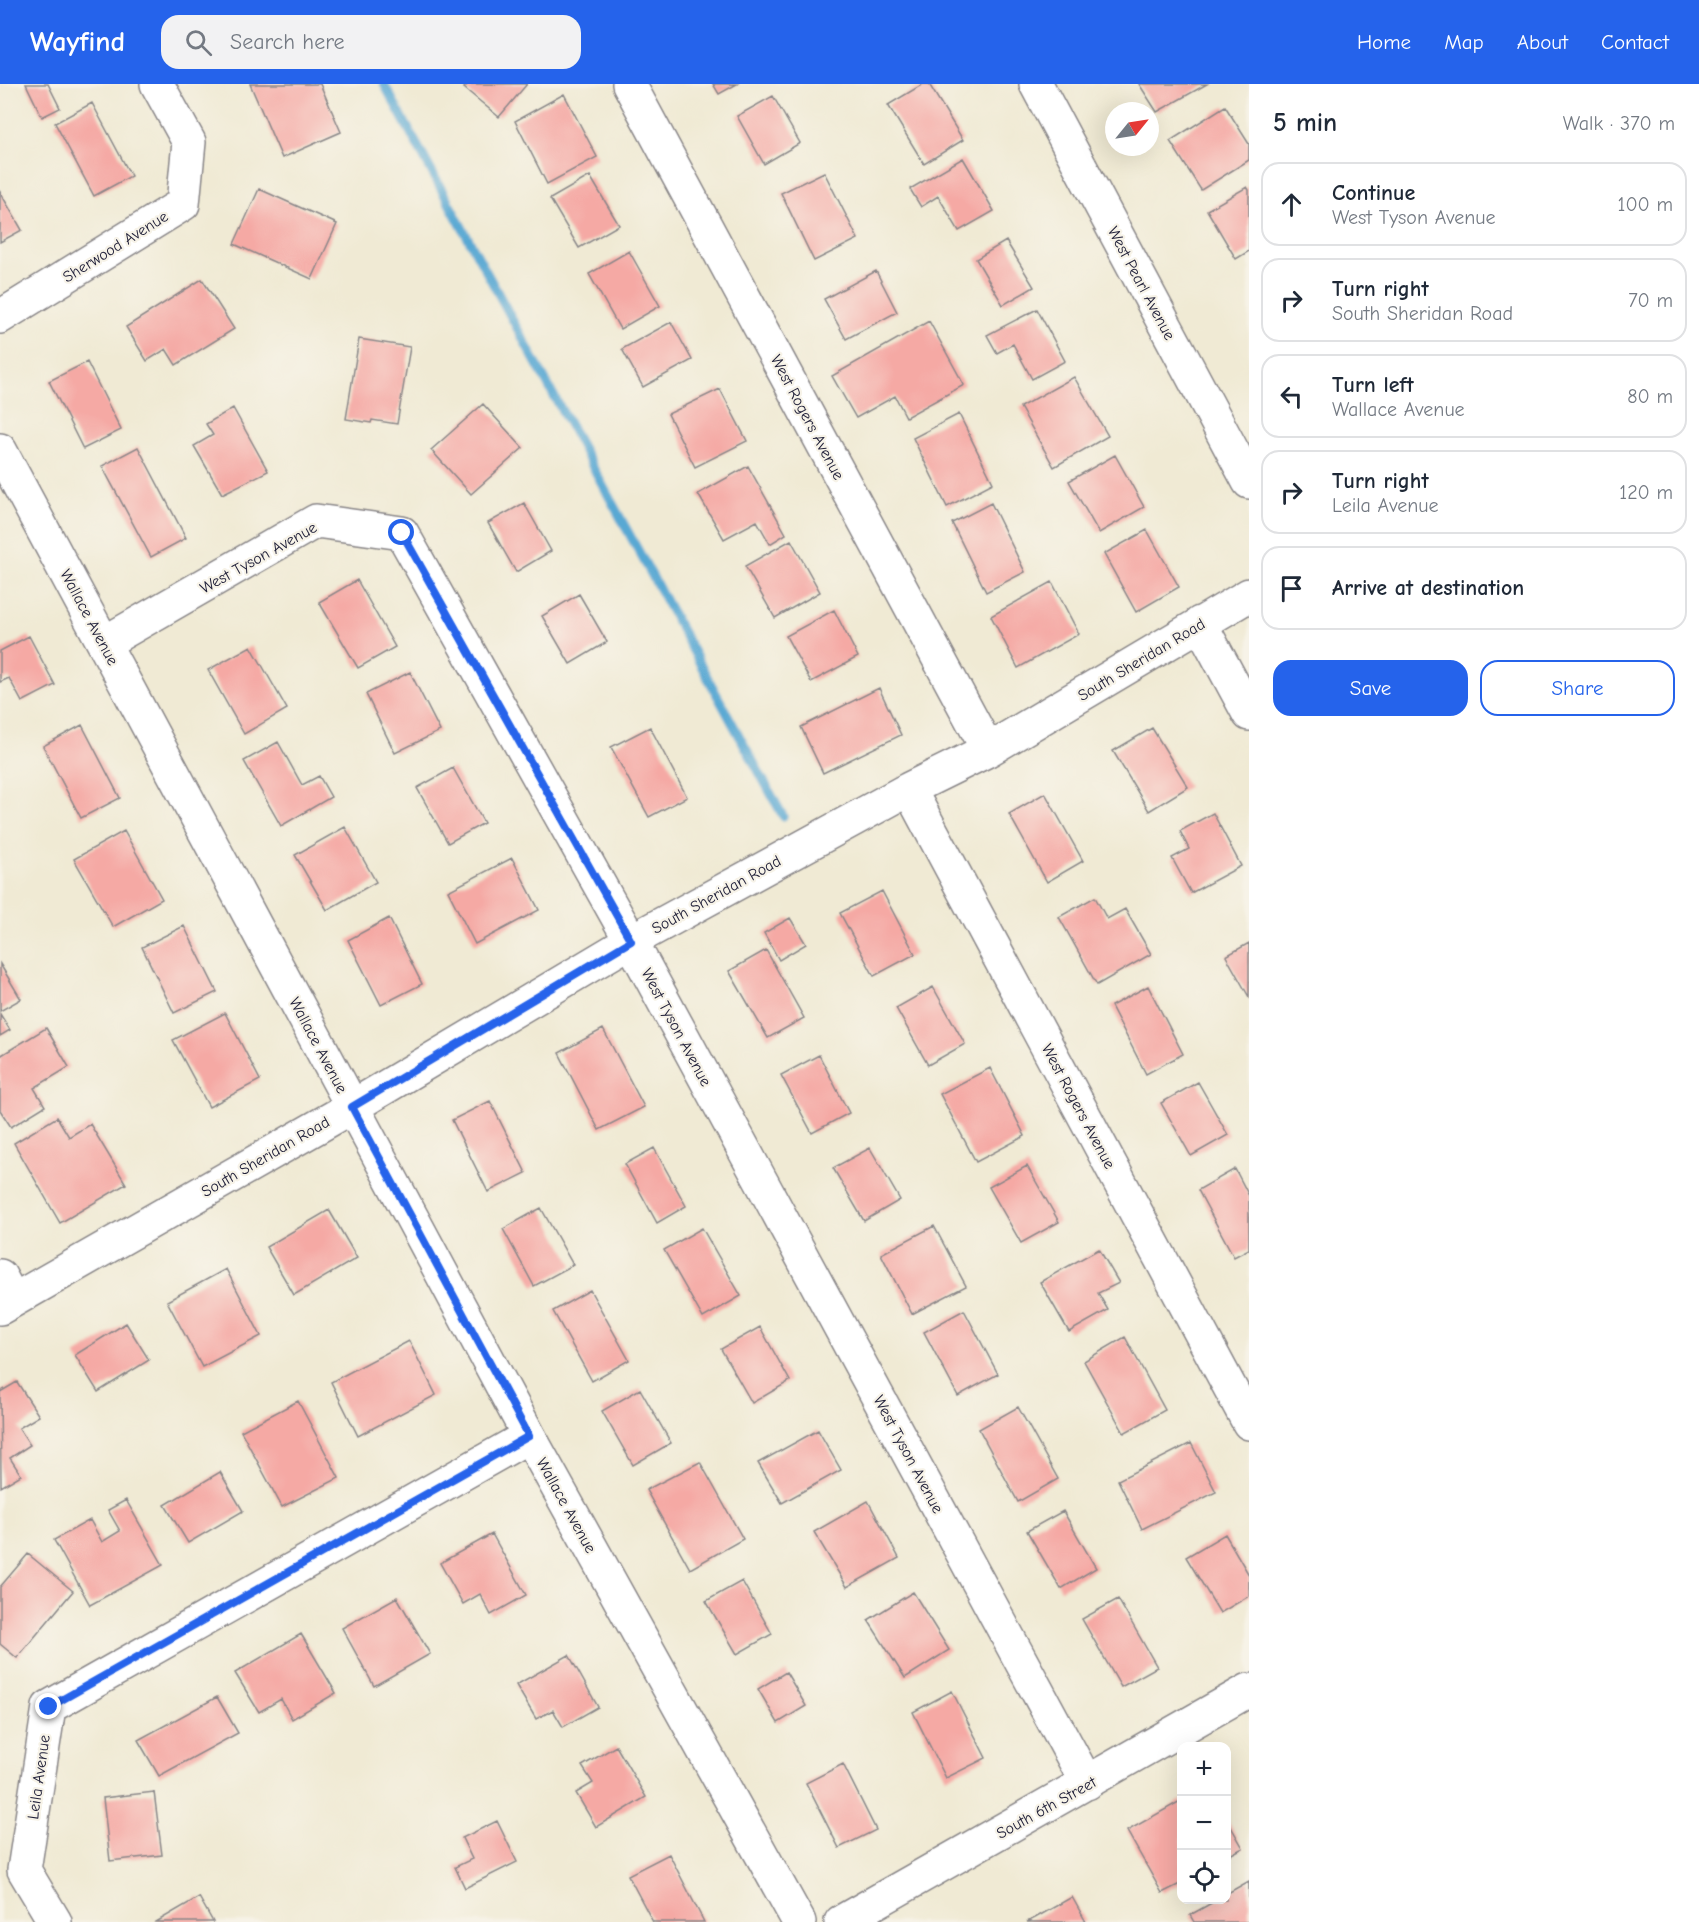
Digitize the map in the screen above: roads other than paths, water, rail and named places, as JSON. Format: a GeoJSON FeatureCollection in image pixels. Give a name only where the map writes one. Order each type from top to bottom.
{"type":"FeatureCollection","features":[{"type":"Feature","properties":{"kind":"street","name":"Sherwood Avenue"},"geometry":{"type":"LineString","coordinates":[[0,317],[183,204],[189,142],[157,84]]}},
{"type":"Feature","properties":{"kind":"street","name":"West Rogers Avenue"},"geometry":{"type":"LineString","coordinates":[[629,84],[988,750]]}},
{"type":"Feature","properties":{"kind":"street","name":"West Pearl Avenue"},"geometry":{"type":"LineString","coordinates":[[1036,84],[1249,482]]}},
{"type":"Feature","properties":{"kind":"street","name":"Wallace Avenue"},"geometry":{"type":"LineString","coordinates":[[0,450],[529,1436],[799,1922]]}},
{"type":"Feature","properties":{"kind":"street","name":"West Tyson Avenue"},"geometry":{"type":"LineString","coordinates":[[104,643],[316,521],[402,533],[631,941],[1088,1783]]}},
{"type":"Feature","properties":{"kind":"street","name":"South Sheridan Road"},"geometry":{"type":"LineString","coordinates":[[4,1294],[352,1107],[631,941],[909,789],[988,750],[1249,596]]}},
{"type":"Feature","properties":{"kind":"street"},"geometry":{"type":"LineString","coordinates":[[1200,623],[1249,714]]}},
{"type":"Feature","properties":{"kind":"street","name":"West Rogers Avenue"},"geometry":{"type":"LineString","coordinates":[[909,789],[1249,1423]]}},
{"type":"Feature","properties":{"kind":"street","name":"Leila Avenue"},"geometry":{"type":"LineString","coordinates":[[55,1922],[24,1870],[49,1707],[529,1436]]}},
{"type":"Feature","properties":{"kind":"street","name":"South 6th Street"},"geometry":{"type":"LineString","coordinates":[[841,1922],[1249,1690]]}},
{"type":"Feature","properties":{"kind":"waterway"},"geometry":{"type":"LineString","coordinates":[[384,84],[783,816]]}}]}
